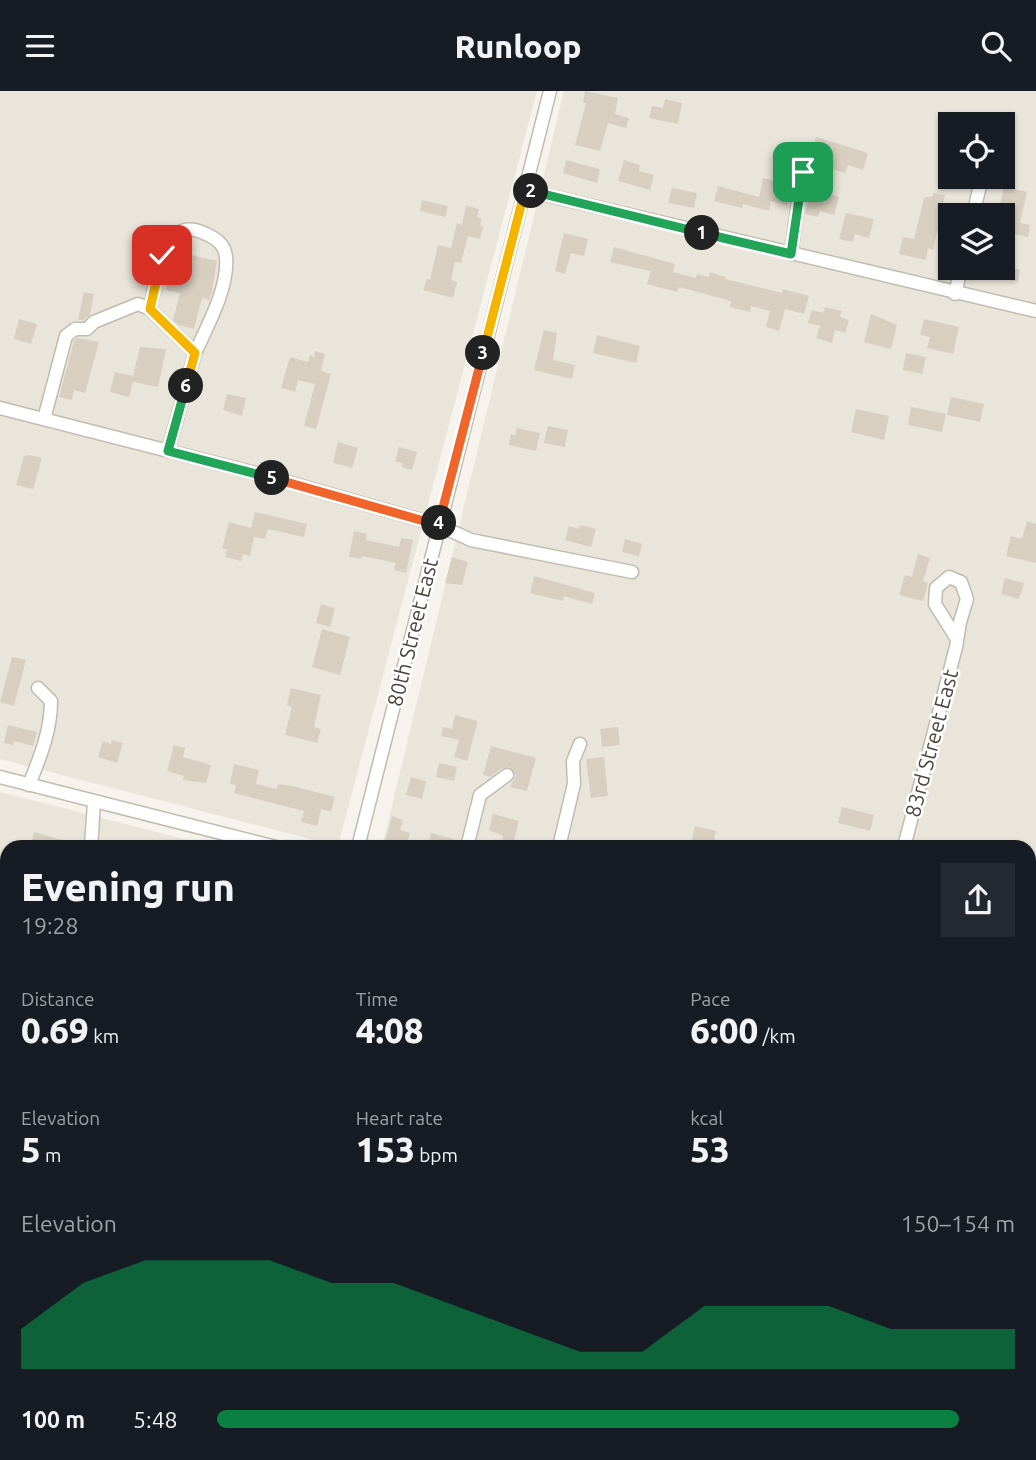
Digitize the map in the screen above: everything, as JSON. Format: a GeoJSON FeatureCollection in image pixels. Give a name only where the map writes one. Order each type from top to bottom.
{"type":"FeatureCollection","features":[{"type":"Feature","properties":{"kind":"street","name":"80th Street East"},"geometry":{"type":"LineString","coordinates":[[360,840],[550,91]]}},
{"type":"Feature","properties":{"kind":"street"},"geometry":{"type":"LineString","coordinates":[[791,254],[801,182],[803,172],[807,170]]}},
{"type":"Feature","properties":{"kind":"street"},"geometry":{"type":"LineString","coordinates":[[525,190],[1036,311]]}},
{"type":"Feature","properties":{"kind":"street"},"geometry":{"type":"LineString","coordinates":[[150,309],[162,255],[169,240],[181,231],[203,232],[220,242],[226,255],[225,272],[213,316],[195,353],[168,451]]}},
{"type":"Feature","properties":{"kind":"street"},"geometry":{"type":"LineString","coordinates":[[955,293],[958,280]]}},
{"type":"Feature","properties":{"kind":"street"},"geometry":{"type":"LineString","coordinates":[[44,419],[66,336],[75,329],[87,329],[94,322],[138,304],[150,309],[195,353]]}},
{"type":"Feature","properties":{"kind":"street"},"geometry":{"type":"LineString","coordinates":[[0,408],[438,525],[471,540],[632,572]]}},
{"type":"Feature","properties":{"kind":"street","name":"83rd Street East"},"geometry":{"type":"LineString","coordinates":[[906,840],[957,639]]}},
{"type":"Feature","properties":{"kind":"street"},"geometry":{"type":"LineString","coordinates":[[29,785],[51,716],[51,701],[38,688]]}},
{"type":"Feature","properties":{"kind":"street"},"geometry":{"type":"LineString","coordinates":[[561,840],[575,785],[573,761],[580,744]]}},
{"type":"Feature","properties":{"kind":"street"},"geometry":{"type":"LineString","coordinates":[[469,840],[480,795],[507,775]]}},
{"type":"Feature","properties":{"kind":"street"},"geometry":{"type":"LineString","coordinates":[[0,777],[237,840]]}},
{"type":"Feature","properties":{"kind":"street"},"geometry":{"type":"LineString","coordinates":[[91,840],[93,801]]}},
{"type":"Feature","properties":{"kind":"shaded area"},"geometry":{"type":"Polygon","coordinates":[[[0,91],[537,91],[340,840],[315,840],[0,759],[0,91]]]}},
{"type":"Feature","properties":{"kind":"shaded area"},"geometry":{"type":"Polygon","coordinates":[[[564,91],[1036,91],[1036,840],[384,840],[564,91]]]}},
{"type":"Feature","properties":{"kind":"shaded area"},"geometry":{"type":"Polygon","coordinates":[[[0,792],[188,840],[0,840],[0,792]]]}},
{"type":"Feature","properties":{"kind":"building"},"geometry":{"type":"Polygon","coordinates":[[[585,91],[618,98],[615,114],[629,118],[626,128],[608,123],[600,151],[575,145],[586,103],[583,103],[585,91]]]}},
{"type":"Feature","properties":{"kind":"building"},"geometry":{"type":"Polygon","coordinates":[[[665,99],[682,103],[678,124],[649,118],[652,106],[663,108],[665,99]]]}},
{"type":"Feature","properties":{"kind":"building"},"geometry":{"type":"Polygon","coordinates":[[[816,137],[868,153],[863,170],[848,165],[845,173],[822,166],[825,156],[812,152],[816,137]]]}},
{"type":"Feature","properties":{"kind":"building"},"geometry":{"type":"Polygon","coordinates":[[[566,160],[600,169],[597,183],[563,173],[566,160]]]}},
{"type":"Feature","properties":{"kind":"building"},"geometry":{"type":"Polygon","coordinates":[[[624,160],[640,165],[639,171],[654,175],[650,190],[618,181],[624,160]]]}},
{"type":"Feature","properties":{"kind":"building"},"geometry":{"type":"Polygon","coordinates":[[[763,178],[792,185],[787,205],[771,201],[769,211],[743,204],[742,208],[714,201],[718,186],[759,197],[763,178]]]}},
{"type":"Feature","properties":{"kind":"building"},"geometry":{"type":"Polygon","coordinates":[[[672,188],[697,193],[694,208],[668,203],[672,188]]]}},
{"type":"Feature","properties":{"kind":"building"},"geometry":{"type":"Polygon","coordinates":[[[1003,189],[1027,192],[1020,223],[1030,225],[1028,237],[1015,234],[1015,203],[1000,203],[1003,189]]]}},
{"type":"Feature","properties":{"kind":"building"},"geometry":{"type":"Polygon","coordinates":[[[811,190],[839,197],[834,215],[820,211],[818,217],[805,214],[811,190]]]}},
{"type":"Feature","properties":{"kind":"building"},"geometry":{"type":"Polygon","coordinates":[[[933,193],[945,195],[943,203],[938,203],[938,227],[933,250],[928,248],[926,260],[899,254],[903,237],[914,239],[924,198],[933,196],[933,193]]]}},
{"type":"Feature","properties":{"kind":"building"},"geometry":{"type":"Polygon","coordinates":[[[422,200],[448,206],[445,217],[420,211],[422,200]]]}},
{"type":"Feature","properties":{"kind":"building"},"geometry":{"type":"Polygon","coordinates":[[[466,206],[479,209],[477,217],[482,219],[480,226],[483,227],[480,239],[468,236],[461,263],[455,262],[451,280],[457,282],[453,298],[423,290],[427,279],[430,280],[438,245],[451,248],[457,223],[462,225],[466,206]]]}},
{"type":"Feature","properties":{"kind":"building"},"geometry":{"type":"Polygon","coordinates":[[[846,213],[874,219],[869,238],[855,234],[853,242],[839,239],[846,213]]]}},
{"type":"Feature","properties":{"kind":"building"},"geometry":{"type":"Polygon","coordinates":[[[564,233],[588,239],[584,256],[571,253],[565,274],[555,271],[564,233]]]}},
{"type":"Feature","properties":{"kind":"building"},"geometry":{"type":"Polygon","coordinates":[[[614,247],[675,264],[673,272],[696,278],[697,274],[709,277],[710,272],[726,277],[725,279],[782,293],[783,289],[809,296],[804,314],[785,309],[779,331],[766,327],[770,311],[751,306],[750,312],[730,307],[731,301],[679,287],[677,292],[647,284],[651,271],[610,262],[614,247]]]}},
{"type":"Feature","properties":{"kind":"building"},"geometry":{"type":"Polygon","coordinates":[[[175,251],[217,261],[209,300],[202,298],[194,329],[179,325],[173,320],[180,293],[166,290],[175,251]]]}},
{"type":"Feature","properties":{"kind":"building"},"geometry":{"type":"Polygon","coordinates":[[[1015,269],[1020,270],[1018,282],[1010,280],[1015,280],[1015,269]]]}},
{"type":"Feature","properties":{"kind":"building"},"geometry":{"type":"Polygon","coordinates":[[[84,292],[94,294],[90,315],[78,320],[84,292]]]}},
{"type":"Feature","properties":{"kind":"building"},"geometry":{"type":"Polygon","coordinates":[[[825,307],[842,311],[840,317],[849,320],[845,333],[835,330],[832,343],[816,338],[820,326],[808,323],[812,310],[823,313],[825,307]]]}},
{"type":"Feature","properties":{"kind":"building"},"geometry":{"type":"Polygon","coordinates":[[[871,314],[897,325],[891,349],[864,342],[871,314]]]}},
{"type":"Feature","properties":{"kind":"building"},"geometry":{"type":"Polygon","coordinates":[[[19,319],[37,324],[31,344],[14,339],[19,319]]]}},
{"type":"Feature","properties":{"kind":"building"},"geometry":{"type":"Polygon","coordinates":[[[924,319],[959,327],[953,354],[927,348],[930,337],[920,335],[924,319]]]}},
{"type":"Feature","properties":{"kind":"building"},"geometry":{"type":"Polygon","coordinates":[[[544,330],[557,333],[553,360],[575,365],[572,379],[534,370],[544,330]]]}},
{"type":"Feature","properties":{"kind":"building"},"geometry":{"type":"Polygon","coordinates":[[[597,335],[640,346],[636,363],[593,353],[597,335]]]}},
{"type":"Feature","properties":{"kind":"building"},"geometry":{"type":"Polygon","coordinates":[[[78,338],[99,342],[85,393],[74,390],[72,400],[59,397],[74,341],[78,338]]]}},
{"type":"Feature","properties":{"kind":"building"},"geometry":{"type":"Polygon","coordinates":[[[140,347],[166,349],[158,387],[133,382],[129,397],[110,392],[115,372],[133,376],[140,347]]]}},
{"type":"Feature","properties":{"kind":"building"},"geometry":{"type":"Polygon","coordinates":[[[315,351],[325,354],[321,371],[331,374],[316,429],[304,426],[315,384],[298,380],[295,392],[281,388],[290,357],[308,362],[310,355],[314,357],[315,351]]]}},
{"type":"Feature","properties":{"kind":"building"},"geometry":{"type":"Polygon","coordinates":[[[906,353],[926,357],[922,374],[903,370],[906,353]]]}},
{"type":"Feature","properties":{"kind":"building"},"geometry":{"type":"Polygon","coordinates":[[[227,394],[246,398],[242,416],[223,410],[227,394]]]}},
{"type":"Feature","properties":{"kind":"building"},"geometry":{"type":"Polygon","coordinates":[[[951,397],[984,404],[980,422],[947,415],[951,397]]]}},
{"type":"Feature","properties":{"kind":"building"},"geometry":{"type":"Polygon","coordinates":[[[911,407],[946,414],[942,432],[908,425],[911,407]]]}},
{"type":"Feature","properties":{"kind":"building"},"geometry":{"type":"Polygon","coordinates":[[[856,409],[889,416],[884,440],[851,432],[856,409]]]}},
{"type":"Feature","properties":{"kind":"building"},"geometry":{"type":"Polygon","coordinates":[[[548,426],[568,430],[565,447],[544,443],[548,426]]]}},
{"type":"Feature","properties":{"kind":"building"},"geometry":{"type":"Polygon","coordinates":[[[517,428],[540,433],[536,451],[509,445],[511,434],[515,435],[517,428]]]}},
{"type":"Feature","properties":{"kind":"building"},"geometry":{"type":"Polygon","coordinates":[[[338,442],[358,448],[352,468],[333,463],[338,442]]]}},
{"type":"Feature","properties":{"kind":"building"},"geometry":{"type":"Polygon","coordinates":[[[399,447],[417,452],[412,470],[395,461],[399,447]]]}},
{"type":"Feature","properties":{"kind":"building"},"geometry":{"type":"Polygon","coordinates":[[[24,456],[42,458],[33,489],[16,485],[24,456]]]}},
{"type":"Feature","properties":{"kind":"building"},"geometry":{"type":"Polygon","coordinates":[[[255,512],[307,524],[304,537],[268,529],[265,539],[254,537],[250,556],[243,554],[241,561],[225,557],[227,549],[222,548],[229,522],[251,528],[255,512]]]}},
{"type":"Feature","properties":{"kind":"building"},"geometry":{"type":"Polygon","coordinates":[[[1027,521],[1036,524],[1036,563],[1006,556],[1011,536],[1022,539],[1027,521]]]}},
{"type":"Feature","properties":{"kind":"building"},"geometry":{"type":"Polygon","coordinates":[[[580,525],[596,529],[591,547],[565,540],[569,526],[579,529],[580,525]]]}},
{"type":"Feature","properties":{"kind":"building"},"geometry":{"type":"Polygon","coordinates":[[[354,531],[367,534],[366,540],[399,547],[401,538],[413,540],[406,573],[394,570],[396,563],[362,556],[361,559],[349,557],[354,531]]]}},
{"type":"Feature","properties":{"kind":"building"},"geometry":{"type":"Polygon","coordinates":[[[625,539],[642,544],[639,556],[622,552],[625,539]]]}},
{"type":"Feature","properties":{"kind":"building"},"geometry":{"type":"Polygon","coordinates":[[[918,554],[930,558],[923,581],[928,583],[923,601],[899,595],[905,575],[912,577],[918,554]]]}},
{"type":"Feature","properties":{"kind":"building"},"geometry":{"type":"Polygon","coordinates":[[[452,557],[468,562],[462,585],[445,583],[452,557]]]}},
{"type":"Feature","properties":{"kind":"building"},"geometry":{"type":"Polygon","coordinates":[[[534,576],[595,593],[592,604],[564,596],[563,601],[530,593],[534,576]]]}},
{"type":"Feature","properties":{"kind":"building"},"geometry":{"type":"Polygon","coordinates":[[[1005,578],[1024,583],[1019,599],[1001,594],[1005,578]]]}},
{"type":"Feature","properties":{"kind":"building"},"geometry":{"type":"Polygon","coordinates":[[[321,604],[335,608],[330,627],[316,623],[321,604]]]}},
{"type":"Feature","properties":{"kind":"building"},"geometry":{"type":"Polygon","coordinates":[[[322,629],[350,637],[340,675],[312,667],[322,629]]]}},
{"type":"Feature","properties":{"kind":"building"},"geometry":{"type":"Polygon","coordinates":[[[12,657],[26,660],[14,706],[0,702],[12,657]]]}},
{"type":"Feature","properties":{"kind":"building"},"geometry":{"type":"Polygon","coordinates":[[[291,688],[321,695],[314,727],[321,729],[317,743],[285,735],[292,707],[287,705],[291,688]]]}},
{"type":"Feature","properties":{"kind":"building"},"geometry":{"type":"Polygon","coordinates":[[[455,715],[478,721],[467,761],[454,757],[459,740],[441,736],[443,727],[452,729],[455,715]]]}},
{"type":"Feature","properties":{"kind":"building"},"geometry":{"type":"Polygon","coordinates":[[[8,725],[37,732],[33,746],[14,741],[13,745],[4,743],[8,725]]]}},
{"type":"Feature","properties":{"kind":"building"},"geometry":{"type":"Polygon","coordinates":[[[618,727],[620,745],[602,747],[600,729],[618,727]]]}},
{"type":"Feature","properties":{"kind":"building"},"geometry":{"type":"Polygon","coordinates":[[[112,740],[123,743],[117,763],[98,757],[103,741],[111,744],[112,740]]]}},
{"type":"Feature","properties":{"kind":"building"},"geometry":{"type":"Polygon","coordinates":[[[174,745],[185,748],[183,757],[211,765],[206,783],[183,780],[184,776],[167,771],[174,745]]]}},
{"type":"Feature","properties":{"kind":"building"},"geometry":{"type":"Polygon","coordinates":[[[491,746],[536,758],[527,791],[510,787],[516,775],[510,767],[502,768],[490,777],[483,775],[491,746]]]}},
{"type":"Feature","properties":{"kind":"building"},"geometry":{"type":"Polygon","coordinates":[[[604,757],[608,796],[591,798],[586,759],[604,757]]]}},
{"type":"Feature","properties":{"kind":"building"},"geometry":{"type":"Polygon","coordinates":[[[439,763],[457,767],[454,781],[436,777],[439,763]]]}},
{"type":"Feature","properties":{"kind":"building"},"geometry":{"type":"Polygon","coordinates":[[[234,764],[259,770],[256,784],[277,789],[278,784],[292,786],[335,797],[331,812],[321,809],[317,826],[301,822],[304,811],[234,793],[236,785],[230,784],[234,764]]]}},
{"type":"Feature","properties":{"kind":"building"},"geometry":{"type":"Polygon","coordinates":[[[411,777],[426,781],[422,799],[406,795],[411,777]]]}},
{"type":"Feature","properties":{"kind":"building"},"geometry":{"type":"Polygon","coordinates":[[[842,807],[874,815],[870,831],[838,823],[842,807]]]}},
{"type":"Feature","properties":{"kind":"building"},"geometry":{"type":"Polygon","coordinates":[[[493,814],[519,821],[514,840],[502,840],[503,836],[489,830],[493,814]]]}},
{"type":"Feature","properties":{"kind":"building"},"geometry":{"type":"Polygon","coordinates":[[[392,816],[403,820],[400,830],[410,833],[408,840],[385,840],[392,816]]]}},
{"type":"Feature","properties":{"kind":"building"},"geometry":{"type":"Polygon","coordinates":[[[695,826],[716,831],[714,839],[718,840],[692,840],[695,826]]]}},
{"type":"Feature","properties":{"kind":"building"},"geometry":{"type":"Polygon","coordinates":[[[34,832],[62,840],[32,840],[34,832]]]}},
{"type":"Feature","properties":{"kind":"building"},"geometry":{"type":"Polygon","coordinates":[[[431,833],[453,839],[453,840],[430,840],[431,833]]]}},
{"type":"Feature","properties":{"kind":"route"},"geometry":{"type":"LineString","coordinates":[[162,255],[150,309],[195,353],[168,451],[438,525],[525,190],[791,254],[803,172]]}}]}
